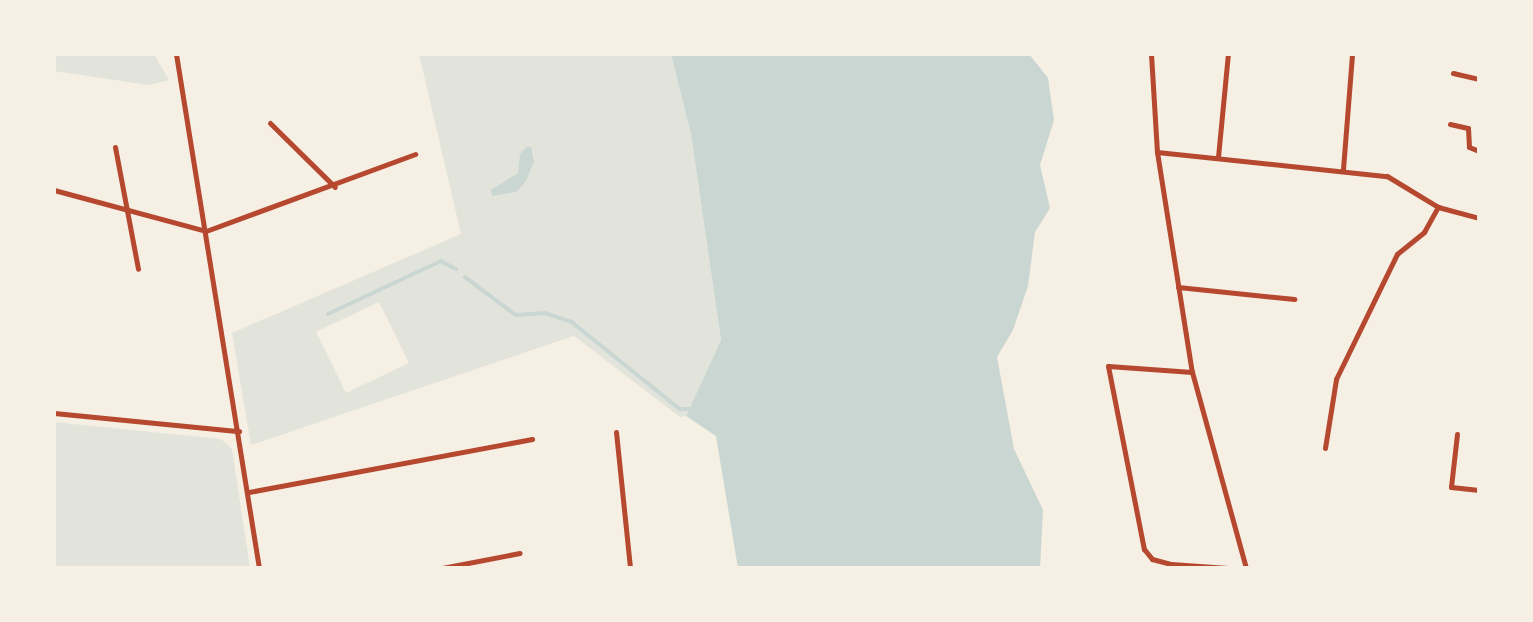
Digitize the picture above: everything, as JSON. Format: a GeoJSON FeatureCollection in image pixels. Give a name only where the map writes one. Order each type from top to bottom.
{"type":"FeatureCollection","features":[{"type":"Feature","properties":{"kind":"street"},"geometry":{"type":"LineString","coordinates":[[176,54],[260,568]]}},
{"type":"Feature","properties":{"kind":"street"},"geometry":{"type":"LineString","coordinates":[[1151,54],[1157,152],[1192,372],[1246,568]]}},
{"type":"Feature","properties":{"kind":"street"},"geometry":{"type":"LineString","coordinates":[[1218,157],[1228,54]]}},
{"type":"Feature","properties":{"kind":"street"},"geometry":{"type":"LineString","coordinates":[[1343,169],[1352,54]]}},
{"type":"Feature","properties":{"kind":"street"},"geometry":{"type":"LineString","coordinates":[[1453,73],[1479,79]]}},
{"type":"Feature","properties":{"kind":"street"},"geometry":{"type":"LineString","coordinates":[[270,123],[335,187]]}},
{"type":"Feature","properties":{"kind":"street"},"geometry":{"type":"LineString","coordinates":[[1450,124],[1468,128],[1469,147],[1479,151]]}},
{"type":"Feature","properties":{"kind":"street"},"geometry":{"type":"LineString","coordinates":[[115,148],[129,209],[138,269]]}},
{"type":"Feature","properties":{"kind":"street"},"geometry":{"type":"LineString","coordinates":[[1157,152],[1343,169],[1387,176],[1438,207],[1479,218]]}},
{"type":"Feature","properties":{"kind":"street"},"geometry":{"type":"LineString","coordinates":[[54,190],[205,231],[335,187],[415,154]]}},
{"type":"Feature","properties":{"kind":"street"},"geometry":{"type":"LineString","coordinates":[[1325,448],[1336,379],[1397,254],[1424,232],[1438,207]]}},
{"type":"Feature","properties":{"kind":"street"},"geometry":{"type":"LineString","coordinates":[[1178,287],[1294,299]]}},
{"type":"Feature","properties":{"kind":"street"},"geometry":{"type":"LineString","coordinates":[[1192,372],[1108,366],[1144,549],[1152,559],[1171,564],[1228,568]]}},
{"type":"Feature","properties":{"kind":"street"},"geometry":{"type":"LineString","coordinates":[[54,413],[128,424],[239,431]]}},
{"type":"Feature","properties":{"kind":"street"},"geometry":{"type":"LineString","coordinates":[[617,432],[630,568]]}},
{"type":"Feature","properties":{"kind":"street"},"geometry":{"type":"LineString","coordinates":[[1457,434],[1451,487],[1479,490]]}},
{"type":"Feature","properties":{"kind":"street"},"geometry":{"type":"LineString","coordinates":[[249,492],[532,439]]}},
{"type":"Feature","properties":{"kind":"street"},"geometry":{"type":"LineString","coordinates":[[442,568],[520,553]]}},
{"type":"Feature","properties":{"kind":"shaded area"},"geometry":{"type":"Polygon","coordinates":[[[54,54],[154,54],[169,80],[149,85],[54,71],[54,54]]]}},
{"type":"Feature","properties":{"kind":"shaded area"},"geometry":{"type":"Polygon","coordinates":[[[419,54],[671,54],[691,134],[721,340],[686,416],[680,417],[574,336],[251,445],[232,333],[461,234],[419,54]],[[379,302],[316,332],[346,393],[409,363],[379,302]]]}},
{"type":"Feature","properties":{"kind":"shaded area"},"geometry":{"type":"Polygon","coordinates":[[[671,54],[1029,54],[1048,78],[1054,120],[1040,165],[1050,208],[1035,232],[1028,286],[1013,330],[997,357],[1014,449],[1043,510],[1040,568],[738,568],[716,436],[686,416],[721,340],[691,134],[671,54]]]}},
{"type":"Feature","properties":{"kind":"shaded area"},"geometry":{"type":"Polygon","coordinates":[[[527,147],[531,147],[534,161],[526,181],[516,192],[492,196],[491,190],[518,173],[520,154],[527,147]]]}},
{"type":"Feature","properties":{"kind":"shaded area"},"geometry":{"type":"Polygon","coordinates":[[[54,422],[221,439],[232,449],[250,568],[54,568],[54,422]]]}},
{"type":"Feature","properties":{"kind":"waterway"},"geometry":{"type":"LineString","coordinates":[[328,314],[441,261],[456,269]]}},
{"type":"Feature","properties":{"kind":"waterway"},"geometry":{"type":"LineString","coordinates":[[465,277],[516,315],[545,313],[572,322],[680,409],[690,409]]}}]}
